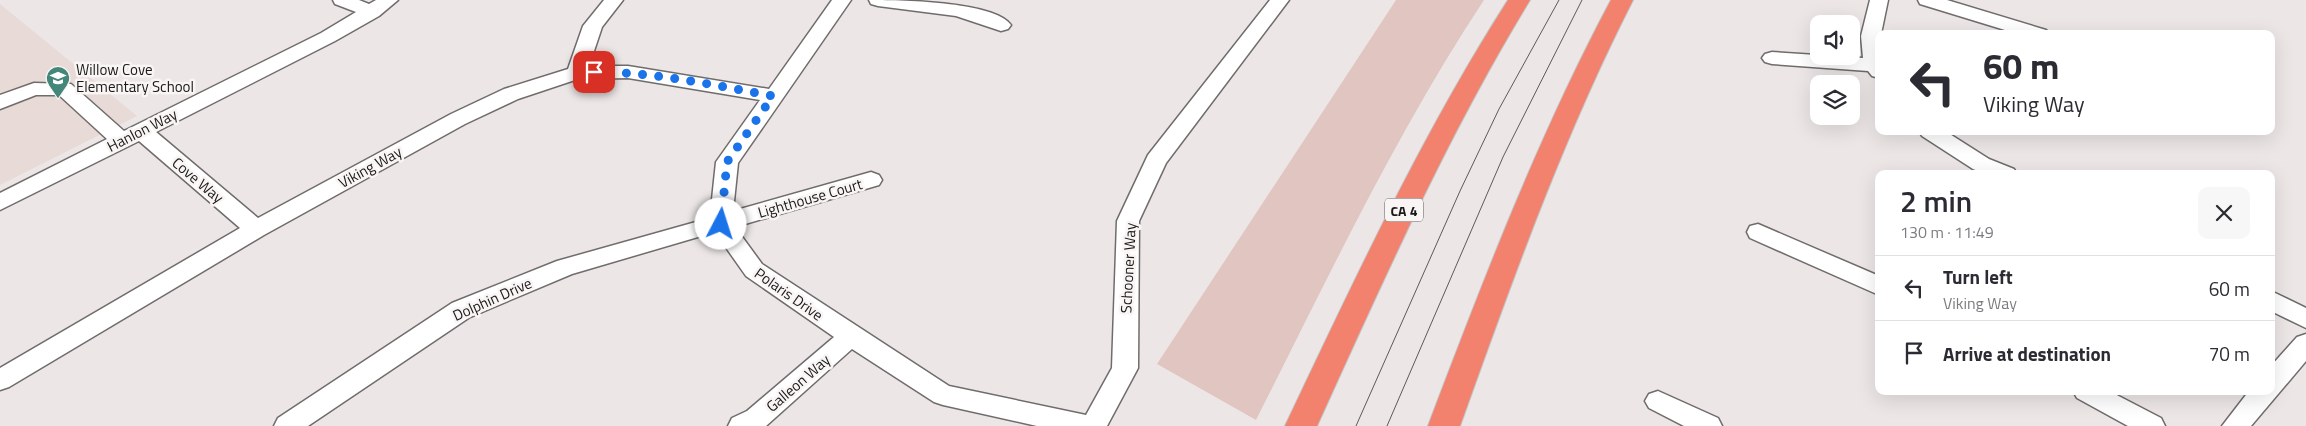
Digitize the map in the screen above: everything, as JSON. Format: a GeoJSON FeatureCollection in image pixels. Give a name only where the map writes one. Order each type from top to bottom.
{"type":"FeatureCollection","features":[{"type":"Feature","properties":{"kind":"highway","name":"CA 4"},"geometry":{"type":"LineString","coordinates":[[1301,426],[1374,270],[1457,103],[1519,0]]}},
{"type":"Feature","properties":{"kind":"highway"},"geometry":{"type":"LineString","coordinates":[[1444,426],[1535,189],[1593,54],[1622,0]]}},
{"type":"Feature","properties":{"kind":"street"},"geometry":{"type":"LineString","coordinates":[[342,0],[372,12]]}},
{"type":"Feature","properties":{"kind":"street","name":"Hanlon Way"},"geometry":{"type":"LineString","coordinates":[[0,202],[328,37],[390,0]]}},
{"type":"Feature","properties":{"kind":"street"},"geometry":{"type":"LineString","coordinates":[[577,73],[593,26],[614,0]]}},
{"type":"Feature","properties":{"kind":"street"},"geometry":{"type":"LineString","coordinates":[[721,224],[727,162],[842,0]]}},
{"type":"Feature","properties":{"kind":"street"},"geometry":{"type":"LineString","coordinates":[[878,0],[956,11],[984,17],[1001,25]]}},
{"type":"Feature","properties":{"kind":"street","name":"Schooner Way"},"geometry":{"type":"LineString","coordinates":[[1094,426],[1125,368],[1128,221],[1156,160],[1280,0]]}},
{"type":"Feature","properties":{"kind":"street"},"geometry":{"type":"LineString","coordinates":[[1875,57],[1870,30],[1879,0]]}},
{"type":"Feature","properties":{"kind":"street"},"geometry":{"type":"LineString","coordinates":[[1926,0],[2026,30]]}},
{"type":"Feature","properties":{"kind":"street"},"geometry":{"type":"LineString","coordinates":[[1772,58],[1875,68]]}},
{"type":"Feature","properties":{"kind":"street","name":"Viking Way"},"geometry":{"type":"LineString","coordinates":[[0,380],[256,229],[458,119],[511,94],[577,73],[647,74],[773,96]]}},
{"type":"Feature","properties":{"kind":"street","name":"Cove Way"},"geometry":{"type":"LineString","coordinates":[[0,102],[34,89],[64,89],[256,229]]}},
{"type":"Feature","properties":{"kind":"street"},"geometry":{"type":"LineString","coordinates":[[1935,135],[1981,164],[1996,170]]}},
{"type":"Feature","properties":{"kind":"street","name":"Lighthouse Court"},"geometry":{"type":"LineString","coordinates":[[721,224],[871,180]]}},
{"type":"Feature","properties":{"kind":"street","name":"Polaris Drive"},"geometry":{"type":"LineString","coordinates":[[721,224],[754,270],[851,336],[944,395],[1086,426]]}},
{"type":"Feature","properties":{"kind":"street","name":"Dolphin Drive"},"geometry":{"type":"LineString","coordinates":[[288,426],[461,310],[565,267],[721,224]]}},
{"type":"Feature","properties":{"kind":"street"},"geometry":{"type":"LineString","coordinates":[[1758,232],[1875,284]]}},
{"type":"Feature","properties":{"kind":"street"},"geometry":{"type":"LineString","coordinates":[[2275,302],[2306,319]]}},
{"type":"Feature","properties":{"kind":"street","name":"Galleon Way"},"geometry":{"type":"LineString","coordinates":[[741,426],[756,420],[851,336]]}},
{"type":"Feature","properties":{"kind":"street"},"geometry":{"type":"LineString","coordinates":[[2275,379],[2306,344]]}},
{"type":"Feature","properties":{"kind":"street"},"geometry":{"type":"LineString","coordinates":[[2094,395],[2152,426]]}},
{"type":"Feature","properties":{"kind":"street"},"geometry":{"type":"LineString","coordinates":[[2235,426],[2262,395]]}},
{"type":"Feature","properties":{"kind":"street"},"geometry":{"type":"LineString","coordinates":[[1658,401],[1709,426]]}},
{"type":"Feature","properties":{"kind":"shaded area"},"geometry":{"type":"Polygon","coordinates":[[[1396,0],[1484,0],[1452,50],[1392,154],[1256,420],[1157,364],[1396,0]]]}},
{"type":"Feature","properties":{"kind":"shaded area","name":"Willow Cove Elementary School"},"geometry":{"type":"Polygon","coordinates":[[[0,4],[137,116],[0,185],[0,4]]]}},
{"type":"Feature","properties":{"kind":"tram line"},"geometry":{"type":"LineString","coordinates":[[1356,426],[1460,191],[1499,109],[1559,0]]}},
{"type":"Feature","properties":{"kind":"tram line"},"geometry":{"type":"LineString","coordinates":[[1387,426],[1503,157],[1582,0]]}},
{"type":"Feature","properties":{"kind":"place","name":"Willow Cove Elementary School"},"geometry":{"type":"Point","coordinates":[58,99]}},
{"type":"Feature","properties":{"kind":"route"},"geometry":{"type":"LineString","coordinates":[[594,72],[628,72],[675,78],[773,96],[727,162],[721,224]]}}]}
